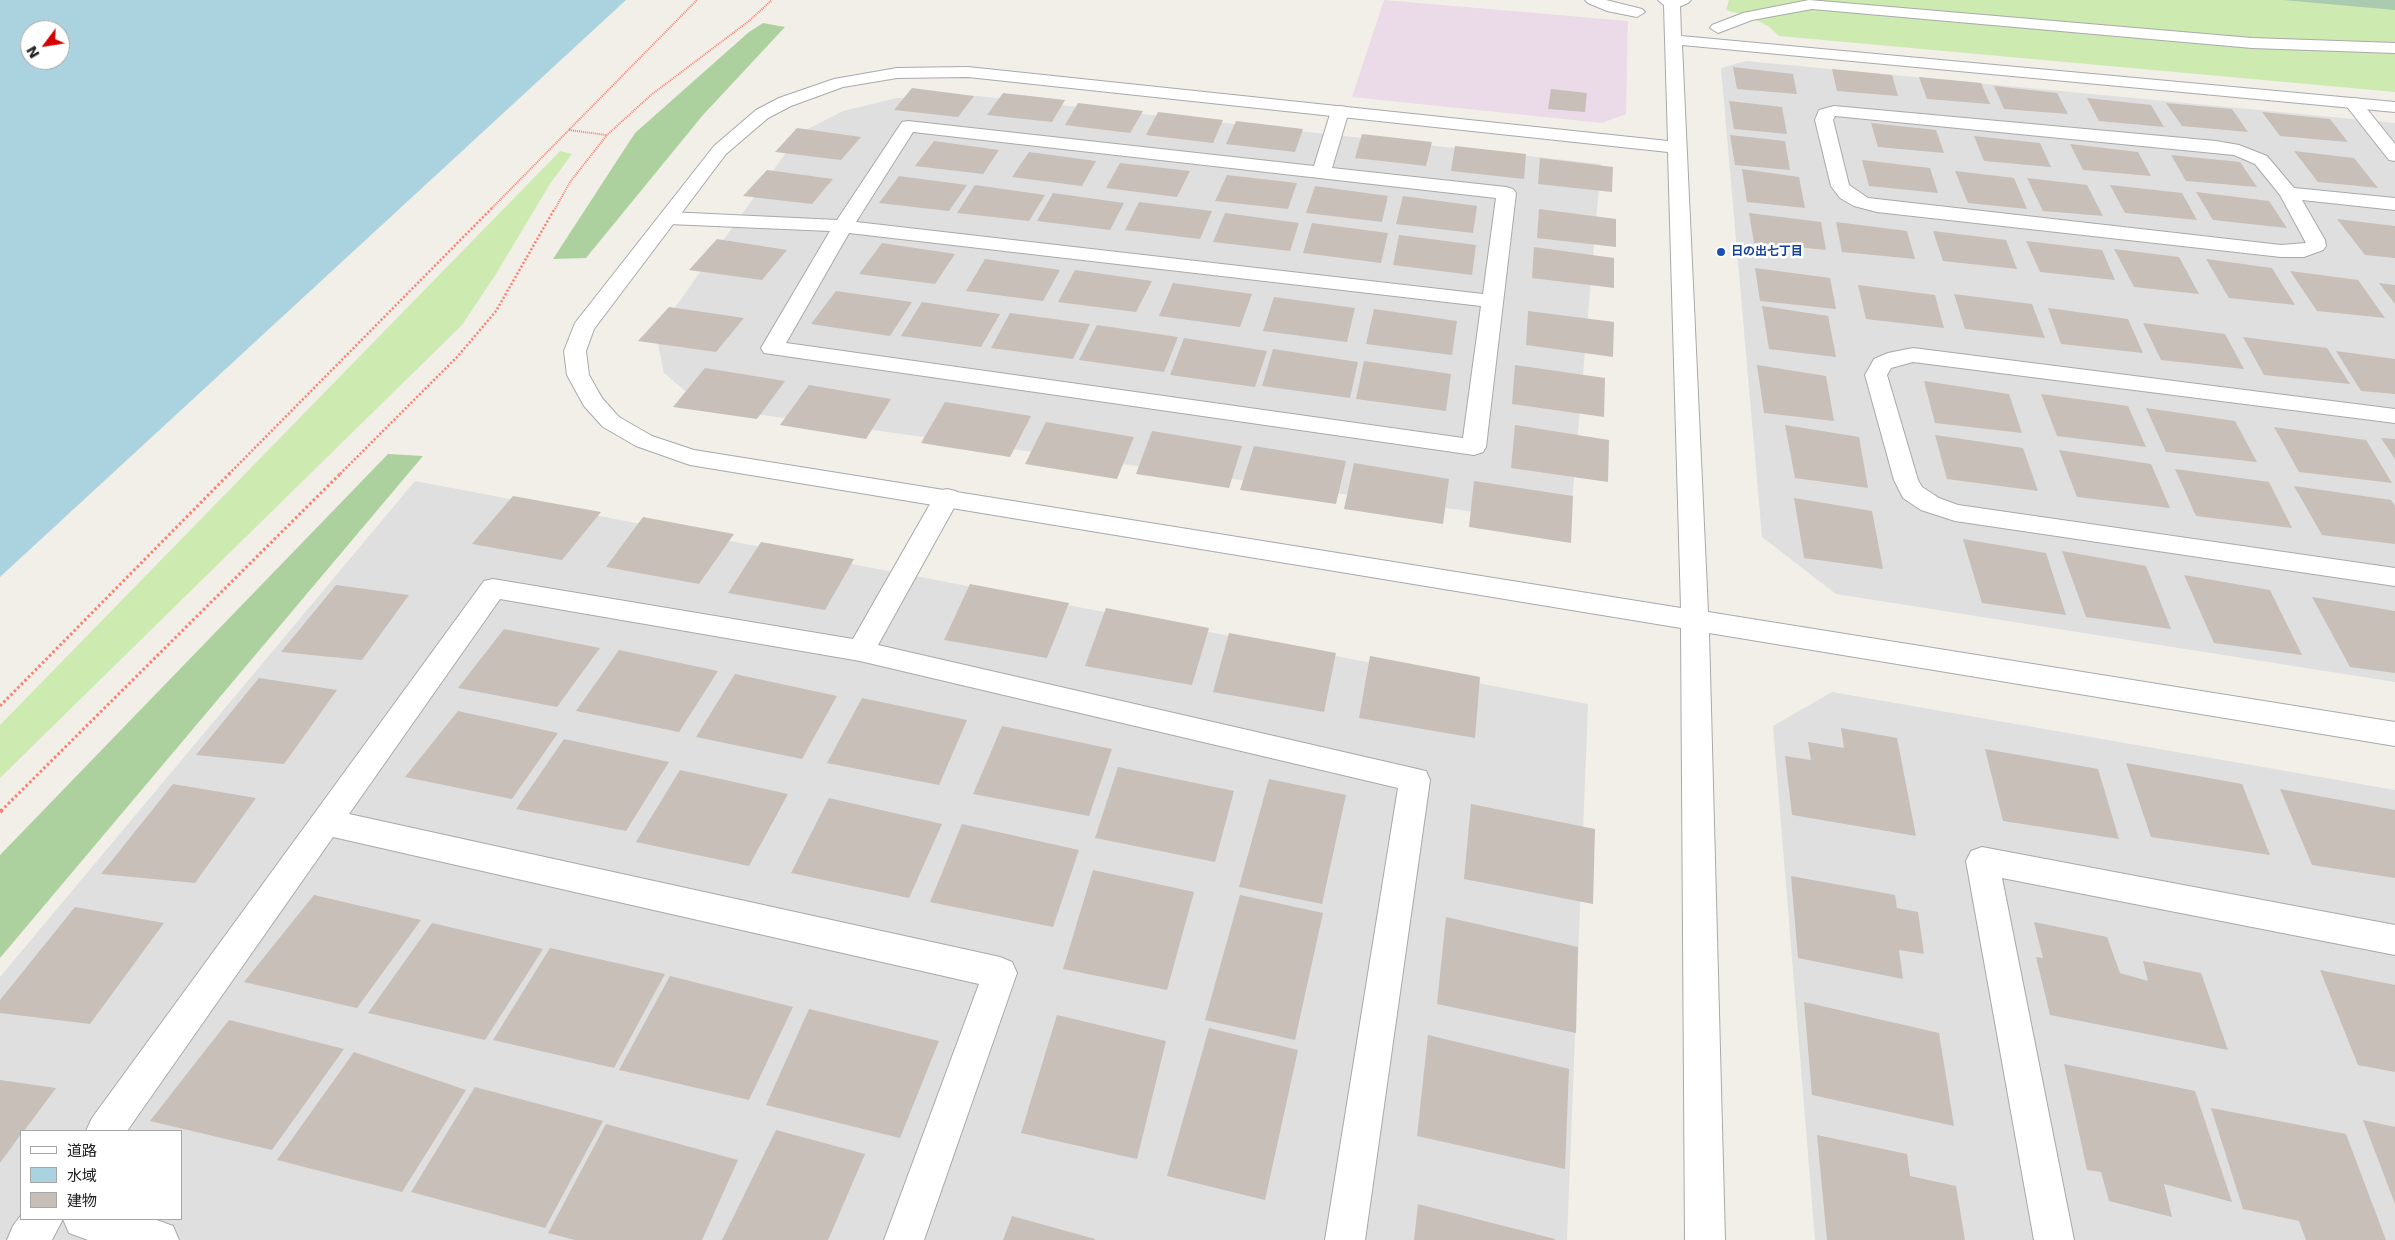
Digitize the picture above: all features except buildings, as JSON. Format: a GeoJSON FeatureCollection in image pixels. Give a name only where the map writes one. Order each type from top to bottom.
{"type":"FeatureCollection","features":[{"type":"Feature","properties":{"kind":"street"},"geometry":{"type":"LineString","coordinates":[[1593,0],[1607,6],[1637,12]]}},
{"type":"Feature","properties":{"kind":"street"},"geometry":{"type":"LineString","coordinates":[[1674,2],[1677,147],[1695,621],[1705,1240]]}},
{"type":"Feature","properties":{"kind":"street"},"geometry":{"type":"LineString","coordinates":[[1718,28],[1748,16],[1812,4],[2252,43],[2395,48]]}},
{"type":"Feature","properties":{"kind":"street"},"geometry":{"type":"LineString","coordinates":[[1674,40],[2395,107]]}},
{"type":"Feature","properties":{"kind":"street"},"geometry":{"type":"LineString","coordinates":[[1677,147],[968,72],[897,73],[870,77],[811,91],[762,114],[720,150],[583,328],[575,351],[578,375],[592,401],[611,422],[644,441],[690,457],[947,497],[1695,621],[2395,734]]}},
{"type":"Feature","properties":{"kind":"street"},"geometry":{"type":"LineString","coordinates":[[2352,103],[2395,156]]}},
{"type":"Feature","properties":{"kind":"street"},"geometry":{"type":"LineString","coordinates":[[1322,171],[1340,111]]}},
{"type":"Feature","properties":{"kind":"street"},"geometry":{"type":"LineString","coordinates":[[2288,193],[2315,240],[2316,246],[2304,251],[2272,250],[1877,206],[1861,202],[1848,194],[1840,186],[1824,120],[1825,114],[1834,111],[1848,111],[2216,146],[2239,150],[2261,160],[2288,193],[2395,204]]}},
{"type":"Feature","properties":{"kind":"street"},"geometry":{"type":"LineString","coordinates":[[908,126],[1322,171],[1506,193],[1474,447],[772,348],[843,226],[908,126]]}},
{"type":"Feature","properties":{"kind":"street"},"geometry":{"type":"LineString","coordinates":[[669,218],[843,226],[1492,301]]}},
{"type":"Feature","properties":{"kind":"street"},"geometry":{"type":"LineString","coordinates":[[2395,416],[1913,355],[1896,358],[1882,364],[1876,375],[1906,480],[1912,492],[1930,504],[1955,513],[2395,577]]}},
{"type":"Feature","properties":{"kind":"street"},"geometry":{"type":"LineString","coordinates":[[860,651],[947,497]]}},
{"type":"Feature","properties":{"kind":"street"},"geometry":{"type":"LineString","coordinates":[[106,1130],[492,588],[860,651],[1415,780],[1345,1240]]}},
{"type":"Feature","properties":{"kind":"street"},"geometry":{"type":"LineString","coordinates":[[326,822],[1000,973],[904,1240]]}},
{"type":"Feature","properties":{"kind":"street"},"geometry":{"type":"LineString","coordinates":[[2054,1240],[1982,861],[2395,940]]}},
{"type":"Feature","properties":{"kind":"street"},"geometry":{"type":"LineString","coordinates":[[27,1240],[42,1220]]}},
{"type":"Feature","properties":{"kind":"street"},"geometry":{"type":"LineString","coordinates":[[87,1220],[159,1240]]}},
{"type":"Feature","properties":{"kind":"path"},"geometry":{"type":"LineString","coordinates":[[0,706],[697,0]]}},
{"type":"Feature","properties":{"kind":"path"},"geometry":{"type":"LineString","coordinates":[[0,812],[458,356],[496,311],[535,246],[565,189],[607,135],[651,95],[749,21],[772,0]]}},
{"type":"Feature","properties":{"kind":"path"},"geometry":{"type":"LineString","coordinates":[[569,130],[607,135]]}},
{"type":"Feature","properties":{"kind":"shaded area"},"geometry":{"type":"Polygon","coordinates":[[[1384,0],[1628,21],[1626,114],[1602,123],[1352,97],[1384,0]]]}},
{"type":"Feature","properties":{"kind":"shaded area"},"geometry":{"type":"Polygon","coordinates":[[[1746,61],[2395,123],[2395,682],[1836,594],[1762,537],[1721,68],[1746,61]]]}},
{"type":"Feature","properties":{"kind":"shaded area"},"geometry":{"type":"Polygon","coordinates":[[[978,96],[1601,164],[1570,525],[704,407],[664,373],[656,334],[800,133],[843,111],[897,98],[978,96]]]}},
{"type":"Feature","properties":{"kind":"shaded area"},"geometry":{"type":"Polygon","coordinates":[[[415,481],[1588,704],[1567,1240],[0,1240],[0,977],[415,481]]]}},
{"type":"Feature","properties":{"kind":"shaded area"},"geometry":{"type":"Polygon","coordinates":[[[1832,692],[2395,790],[2395,1240],[1815,1240],[1773,726],[1832,692]]]}},
{"type":"Feature","properties":{"kind":"green space"},"geometry":{"type":"Polygon","coordinates":[[[1729,0],[2342,0],[2395,5],[2395,92],[1779,36],[1768,26],[1748,16],[1726,10],[1729,0]]]}},
{"type":"Feature","properties":{"kind":"green space"},"geometry":{"type":"Polygon","coordinates":[[[2283,0],[2395,0],[2395,10],[2283,0]]]}},
{"type":"Feature","properties":{"kind":"green space"},"geometry":{"type":"Polygon","coordinates":[[[763,23],[785,27],[703,115],[586,258],[553,259],[635,133],[749,32],[763,23]]]}},
{"type":"Feature","properties":{"kind":"green space"},"geometry":{"type":"Polygon","coordinates":[[[560,151],[572,154],[550,184],[496,274],[462,325],[0,778],[0,725],[560,151]]]}},
{"type":"Feature","properties":{"kind":"green space"},"geometry":{"type":"Polygon","coordinates":[[[388,454],[423,456],[0,958],[0,855],[388,454]]]}},
{"type":"Feature","properties":{"kind":"water"},"geometry":{"type":"Polygon","coordinates":[[[0,0],[626,0],[0,577],[0,0]]]}},
{"type":"Feature","properties":{"kind":"place","name":"日の出七丁目"},"geometry":{"type":"Point","coordinates":[1721,252]}}]}
